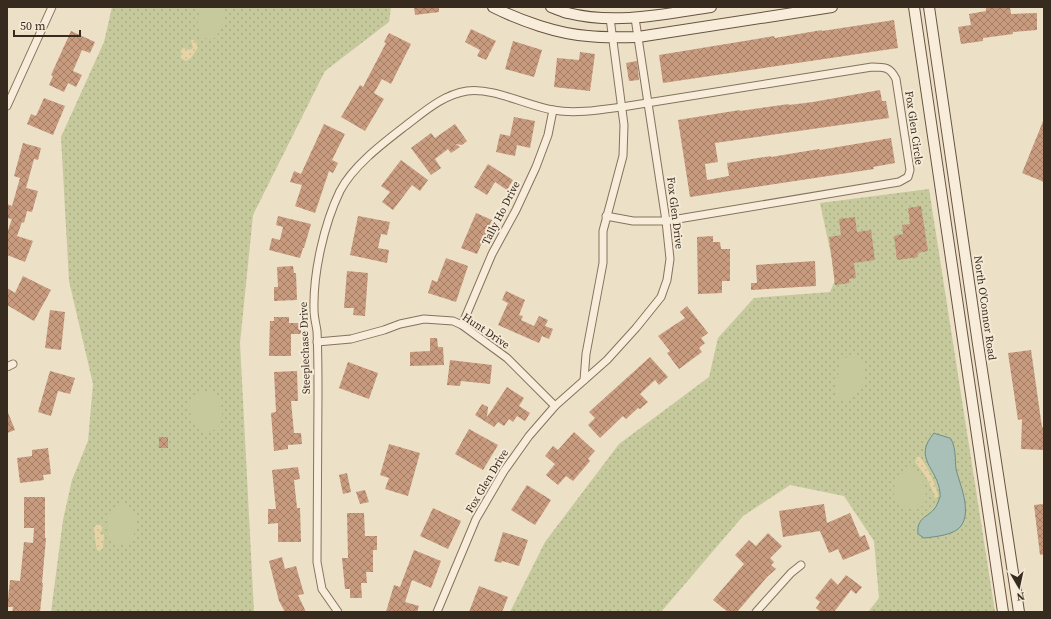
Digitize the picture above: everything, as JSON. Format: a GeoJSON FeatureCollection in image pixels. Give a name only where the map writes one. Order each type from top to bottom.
{"type":"FeatureCollection","features":[{"type":"Feature","properties":{"kind":"main road"},"geometry":{"type":"LineString","coordinates":[[494,7],[523,20],[566,32],[587,36],[612,37],[638,37],[832,7]]}},
{"type":"Feature","properties":{"kind":"main road"},"geometry":{"type":"LineString","coordinates":[[551,7],[568,13],[610,18],[636,18],[711,7]]}},
{"type":"Feature","properties":{"kind":"main road"},"geometry":{"type":"LineString","coordinates":[[914,7],[1003,612]]}},
{"type":"Feature","properties":{"kind":"main road","name":"North O'Connor Road"},"geometry":{"type":"LineString","coordinates":[[929,7],[1019,612]]}},
{"type":"Feature","properties":{"kind":"street"},"geometry":{"type":"LineString","coordinates":[[7,106],[52,7]]}},
{"type":"Feature","properties":{"kind":"street"},"geometry":{"type":"LineString","coordinates":[[584,380],[586,354],[603,263],[603,231],[623,156],[624,125],[610,18]]}},
{"type":"Feature","properties":{"kind":"street","name":"Fox Glen Drive"},"geometry":{"type":"LineString","coordinates":[[437,612],[476,519],[504,471],[529,436],[555,406],[607,360],[629,336],[661,297],[667,280],[670,259],[666,221],[636,18]]}},
{"type":"Feature","properties":{"kind":"street","name":"Fox Glen Circle"},"geometry":{"type":"LineString","coordinates":[[606,216],[633,221],[666,221],[899,182],[908,177],[910,170],[896,79],[892,71],[883,67],[872,67],[649,103]]}},
{"type":"Feature","properties":{"kind":"street","name":"Steeplechase Drive"},"geometry":{"type":"LineString","coordinates":[[338,612],[322,589],[317,562],[317,342],[314,297],[316,275],[324,231],[341,189],[348,179],[375,150],[433,105],[450,96],[468,91],[475,91],[497,94],[553,110],[588,111],[649,103]]}},
{"type":"Feature","properties":{"kind":"street","name":"Tally Ho Drive"},"geometry":{"type":"LineString","coordinates":[[462,325],[492,254],[516,210],[536,167],[548,135],[553,110]]}},
{"type":"Feature","properties":{"kind":"street","name":"Hunt Drive"},"geometry":{"type":"LineString","coordinates":[[317,342],[351,339],[400,324],[424,319],[453,321],[462,325],[507,358],[555,406]]}},
{"type":"Feature","properties":{"kind":"street"},"geometry":{"type":"LineString","coordinates":[[756,612],[786,577],[801,565]]}},
{"type":"Feature","properties":{"kind":"green space"},"geometry":{"type":"Polygon","coordinates":[[[112,7],[391,7],[389,22],[325,71],[253,215],[240,343],[254,612],[51,612],[63,520],[72,480],[88,441],[93,384],[69,281],[61,137],[104,42],[112,7]]]}},
{"type":"Feature","properties":{"kind":"green space"},"geometry":{"type":"Polygon","coordinates":[[[201,7],[225,7],[223,25],[218,34],[212,40],[201,37],[198,22],[201,7]]]}},
{"type":"Feature","properties":{"kind":"green space"},"geometry":{"type":"Polygon","coordinates":[[[929,189],[995,612],[868,612],[879,598],[874,541],[844,496],[790,485],[743,516],[661,612],[510,612],[545,542],[619,444],[709,377],[718,338],[754,298],[830,292],[836,278],[820,203],[929,189]]]}},
{"type":"Feature","properties":{"kind":"green space"},"geometry":{"type":"Polygon","coordinates":[[[857,357],[864,364],[864,380],[862,386],[847,400],[837,399],[835,393],[841,362],[845,358],[857,357]]]}},
{"type":"Feature","properties":{"kind":"green space"},"geometry":{"type":"Polygon","coordinates":[[[200,391],[213,392],[220,400],[222,419],[220,425],[211,431],[206,431],[197,426],[190,412],[190,402],[194,395],[200,391]]]}},
{"type":"Feature","properties":{"kind":"green space"},"geometry":{"type":"Polygon","coordinates":[[[909,466],[914,468],[920,476],[926,493],[925,504],[918,508],[908,508],[898,504],[895,498],[895,483],[909,466]]]}},
{"type":"Feature","properties":{"kind":"green space"},"geometry":{"type":"Polygon","coordinates":[[[122,505],[134,514],[135,527],[133,536],[128,542],[122,545],[115,544],[110,539],[107,531],[108,519],[111,511],[122,505]]]}},
{"type":"Feature","properties":{"kind":"sand"},"geometry":{"type":"Polygon","coordinates":[[[191,40],[194,40],[198,46],[191,58],[186,61],[181,58],[181,51],[183,48],[190,50],[193,48],[191,40]]]}},
{"type":"Feature","properties":{"kind":"sand"},"geometry":{"type":"Polygon","coordinates":[[[917,457],[920,457],[929,471],[938,497],[935,498],[927,479],[915,462],[917,457]]]}},
{"type":"Feature","properties":{"kind":"sand"},"geometry":{"type":"Polygon","coordinates":[[[96,525],[103,525],[100,534],[104,534],[103,548],[100,551],[97,550],[96,545],[94,528],[96,525]]]}},
{"type":"Feature","properties":{"kind":"water"},"geometry":{"type":"Polygon","coordinates":[[[934,433],[950,438],[953,443],[956,469],[964,498],[965,513],[961,526],[954,532],[924,538],[918,534],[920,523],[922,519],[936,507],[940,498],[938,484],[928,463],[925,450],[934,433]]]}},
{"type":"Feature","properties":{"kind":"building"},"geometry":{"type":"Polygon","coordinates":[[[414,7],[439,7],[439,12],[415,15],[414,7]]]}},
{"type":"Feature","properties":{"kind":"building"},"geometry":{"type":"Polygon","coordinates":[[[1010,7],[1011,14],[1037,13],[1037,30],[1013,32],[1013,34],[983,38],[983,41],[961,44],[958,27],[971,25],[969,14],[986,11],[986,8],[1010,7]]]}},
{"type":"Feature","properties":{"kind":"building"},"geometry":{"type":"Polygon","coordinates":[[[894,20],[898,48],[663,83],[659,55],[774,36],[775,38],[894,20]]]}},
{"type":"Feature","properties":{"kind":"building"},"geometry":{"type":"Polygon","coordinates":[[[471,29],[496,41],[486,60],[477,56],[480,50],[465,42],[471,29]]]}},
{"type":"Feature","properties":{"kind":"building"},"geometry":{"type":"Polygon","coordinates":[[[71,31],[95,42],[90,53],[82,50],[73,71],[82,75],[76,87],[68,83],[64,92],[49,85],[53,76],[51,75],[71,31]]]}},
{"type":"Feature","properties":{"kind":"building"},"geometry":{"type":"Polygon","coordinates":[[[389,33],[411,44],[391,84],[382,79],[374,93],[384,99],[365,131],[341,117],[360,85],[363,87],[386,43],[384,42],[389,33]]]}},
{"type":"Feature","properties":{"kind":"building"},"geometry":{"type":"Polygon","coordinates":[[[513,41],[542,50],[534,77],[505,69],[513,41]]]}},
{"type":"Feature","properties":{"kind":"building"},"geometry":{"type":"Polygon","coordinates":[[[580,52],[595,54],[590,91],[554,87],[557,58],[579,60],[580,52]]]}},
{"type":"Feature","properties":{"kind":"building"},"geometry":{"type":"Polygon","coordinates":[[[637,61],[639,80],[629,81],[626,63],[637,61]]]}},
{"type":"Feature","properties":{"kind":"building"},"geometry":{"type":"Polygon","coordinates":[[[880,90],[882,101],[886,101],[889,118],[715,143],[718,162],[705,164],[707,180],[729,176],[727,163],[891,138],[895,163],[873,167],[874,169],[690,197],[678,120],[740,110],[813,102],[880,90]]]}},
{"type":"Feature","properties":{"kind":"building"},"geometry":{"type":"Polygon","coordinates":[[[44,98],[65,106],[53,135],[27,124],[31,114],[36,116],[44,98]]]}},
{"type":"Feature","properties":{"kind":"building"},"geometry":{"type":"Polygon","coordinates":[[[514,117],[535,121],[530,148],[517,145],[515,156],[496,152],[500,134],[510,136],[514,117]]]}},
{"type":"Feature","properties":{"kind":"building"},"geometry":{"type":"Polygon","coordinates":[[[1044,119],[1044,182],[1022,173],[1044,119]]]}},
{"type":"Feature","properties":{"kind":"building"},"geometry":{"type":"Polygon","coordinates":[[[324,124],[345,134],[332,160],[338,163],[333,173],[329,171],[315,213],[295,206],[302,185],[290,182],[294,171],[301,174],[324,124]]]}},
{"type":"Feature","properties":{"kind":"building"},"geometry":{"type":"Polygon","coordinates":[[[455,124],[467,141],[462,145],[455,144],[460,147],[451,153],[448,149],[435,159],[441,168],[431,175],[411,148],[431,133],[435,138],[455,124]]]}},
{"type":"Feature","properties":{"kind":"building"},"geometry":{"type":"Polygon","coordinates":[[[23,143],[41,148],[38,160],[34,159],[26,188],[38,191],[32,212],[27,211],[24,223],[22,222],[17,236],[33,241],[25,262],[7,255],[7,233],[12,219],[7,218],[7,204],[12,206],[20,178],[14,176],[23,143]]]}},
{"type":"Feature","properties":{"kind":"building"},"geometry":{"type":"Polygon","coordinates":[[[401,160],[428,180],[420,191],[412,185],[393,210],[382,202],[390,192],[381,186],[401,160]]]}},
{"type":"Feature","properties":{"kind":"building"},"geometry":{"type":"Polygon","coordinates":[[[488,164],[513,180],[507,190],[495,182],[487,195],[474,187],[488,164]]]}},
{"type":"Feature","properties":{"kind":"building"},"geometry":{"type":"Polygon","coordinates":[[[921,206],[928,251],[917,253],[918,257],[897,260],[894,236],[903,234],[902,225],[910,224],[908,208],[921,206]]]}},
{"type":"Feature","properties":{"kind":"building"},"geometry":{"type":"Polygon","coordinates":[[[476,213],[492,220],[477,254],[461,248],[476,213]]]}},
{"type":"Feature","properties":{"kind":"building"},"geometry":{"type":"Polygon","coordinates":[[[278,216],[311,224],[300,258],[269,250],[272,238],[280,240],[283,227],[276,225],[278,216]]]}},
{"type":"Feature","properties":{"kind":"building"},"geometry":{"type":"Polygon","coordinates":[[[358,216],[390,222],[387,235],[381,234],[378,248],[389,250],[387,263],[350,255],[358,216]]]}},
{"type":"Feature","properties":{"kind":"building"},"geometry":{"type":"Polygon","coordinates":[[[855,217],[857,232],[871,230],[875,260],[854,263],[856,278],[849,279],[849,283],[835,285],[829,237],[841,235],[839,219],[855,217]]]}},
{"type":"Feature","properties":{"kind":"building"},"geometry":{"type":"Polygon","coordinates":[[[713,236],[713,242],[720,242],[721,249],[730,249],[730,281],[722,281],[722,293],[698,294],[697,237],[713,236]]]}},
{"type":"Feature","properties":{"kind":"building"},"geometry":{"type":"Polygon","coordinates":[[[446,258],[468,266],[456,302],[428,293],[432,280],[437,282],[446,258]]]}},
{"type":"Feature","properties":{"kind":"building"},"geometry":{"type":"Polygon","coordinates":[[[815,261],[816,286],[751,290],[751,283],[757,283],[756,265],[815,261]]]}},
{"type":"Feature","properties":{"kind":"building"},"geometry":{"type":"Polygon","coordinates":[[[293,266],[294,273],[296,273],[297,300],[274,301],[274,287],[278,287],[277,267],[293,266]]]}},
{"type":"Feature","properties":{"kind":"building"},"geometry":{"type":"Polygon","coordinates":[[[347,271],[368,273],[365,316],[353,315],[354,308],[344,308],[347,271]]]}},
{"type":"Feature","properties":{"kind":"building"},"geometry":{"type":"Polygon","coordinates":[[[23,276],[51,290],[34,321],[7,305],[7,288],[15,293],[23,276]]]}},
{"type":"Feature","properties":{"kind":"building"},"geometry":{"type":"Polygon","coordinates":[[[506,291],[525,300],[519,315],[523,316],[521,320],[534,326],[539,316],[548,320],[545,326],[553,329],[549,339],[542,336],[539,343],[498,325],[508,303],[502,300],[506,291]]]}},
{"type":"Feature","properties":{"kind":"building"},"geometry":{"type":"Polygon","coordinates":[[[687,306],[708,333],[701,338],[705,343],[699,348],[702,352],[679,369],[667,353],[670,351],[658,336],[685,318],[680,312],[687,306]]]}},
{"type":"Feature","properties":{"kind":"building"},"geometry":{"type":"Polygon","coordinates":[[[50,310],[65,312],[61,350],[45,348],[50,310]]]}},
{"type":"Feature","properties":{"kind":"building"},"geometry":{"type":"Polygon","coordinates":[[[274,317],[289,317],[289,323],[301,323],[301,334],[291,334],[291,356],[269,356],[270,321],[274,321],[274,317]]]}},
{"type":"Feature","properties":{"kind":"building"},"geometry":{"type":"Polygon","coordinates":[[[430,338],[437,338],[438,347],[443,347],[444,365],[410,366],[410,352],[430,351],[430,338]]]}},
{"type":"Feature","properties":{"kind":"building"},"geometry":{"type":"Polygon","coordinates":[[[1031,350],[1042,427],[1044,427],[1044,450],[1021,449],[1022,419],[1018,420],[1008,353],[1031,350]]]}},
{"type":"Feature","properties":{"kind":"building"},"geometry":{"type":"Polygon","coordinates":[[[650,357],[668,377],[659,385],[655,380],[640,394],[648,402],[640,409],[638,408],[626,419],[623,416],[600,438],[588,425],[595,418],[589,412],[650,357]]]}},
{"type":"Feature","properties":{"kind":"building"},"geometry":{"type":"Polygon","coordinates":[[[450,360],[492,365],[490,384],[461,381],[460,386],[447,385],[450,360]]]}},
{"type":"Feature","properties":{"kind":"building"},"geometry":{"type":"Polygon","coordinates":[[[348,362],[378,373],[369,399],[339,388],[348,362]]]}},
{"type":"Feature","properties":{"kind":"building"},"geometry":{"type":"Polygon","coordinates":[[[50,371],[75,378],[70,394],[58,391],[51,416],[38,412],[50,371]]]}},
{"type":"Feature","properties":{"kind":"building"},"geometry":{"type":"Polygon","coordinates":[[[297,371],[298,401],[291,401],[294,433],[301,433],[302,444],[288,445],[288,449],[274,451],[271,413],[276,412],[274,372],[297,371]]]}},
{"type":"Feature","properties":{"kind":"building"},"geometry":{"type":"Polygon","coordinates":[[[507,387],[524,398],[519,406],[530,413],[525,421],[517,416],[513,422],[509,419],[504,426],[498,422],[494,427],[475,415],[482,404],[488,407],[487,417],[507,387]]]}},
{"type":"Feature","properties":{"kind":"building"},"geometry":{"type":"Polygon","coordinates":[[[7,410],[15,430],[7,433],[7,410]]]}},
{"type":"Feature","properties":{"kind":"building"},"geometry":{"type":"Polygon","coordinates":[[[469,429],[498,445],[483,470],[455,454],[469,429]]]}},
{"type":"Feature","properties":{"kind":"building"},"geometry":{"type":"Polygon","coordinates":[[[574,432],[595,451],[588,459],[590,461],[573,481],[566,476],[558,485],[546,475],[555,464],[545,456],[553,446],[558,450],[574,432]]]}},
{"type":"Feature","properties":{"kind":"building"},"geometry":{"type":"Polygon","coordinates":[[[159,437],[168,437],[168,448],[159,448],[159,437]]]}},
{"type":"Feature","properties":{"kind":"building"},"geometry":{"type":"Polygon","coordinates":[[[389,444],[420,453],[408,496],[385,489],[389,478],[380,475],[389,444]]]}},
{"type":"Feature","properties":{"kind":"building"},"geometry":{"type":"Polygon","coordinates":[[[48,448],[51,474],[43,475],[44,480],[20,483],[17,458],[32,456],[32,450],[48,448]]]}},
{"type":"Feature","properties":{"kind":"building"},"geometry":{"type":"Polygon","coordinates":[[[298,467],[300,479],[294,480],[297,508],[300,508],[301,542],[278,542],[278,523],[268,524],[268,509],[276,509],[272,470],[298,467]]]}},
{"type":"Feature","properties":{"kind":"building"},"geometry":{"type":"Polygon","coordinates":[[[347,473],[351,492],[343,494],[339,475],[347,473]]]}},
{"type":"Feature","properties":{"kind":"building"},"geometry":{"type":"Polygon","coordinates":[[[527,485],[551,500],[535,525],[511,510],[527,485]]]}},
{"type":"Feature","properties":{"kind":"building"},"geometry":{"type":"Polygon","coordinates":[[[365,490],[369,502],[360,504],[356,492],[365,490]]]}},
{"type":"Feature","properties":{"kind":"building"},"geometry":{"type":"Polygon","coordinates":[[[24,497],[45,497],[46,538],[40,612],[12,612],[13,607],[7,607],[10,580],[20,581],[24,542],[33,543],[34,528],[24,528],[24,497]]]}},
{"type":"Feature","properties":{"kind":"building"},"geometry":{"type":"Polygon","coordinates":[[[824,504],[827,523],[850,513],[860,537],[865,535],[870,549],[843,560],[838,549],[829,553],[820,531],[783,537],[779,511],[824,504]]]}},
{"type":"Feature","properties":{"kind":"building"},"geometry":{"type":"Polygon","coordinates":[[[1044,504],[1044,554],[1040,555],[1034,505],[1044,504]]]}},
{"type":"Feature","properties":{"kind":"building"},"geometry":{"type":"Polygon","coordinates":[[[433,508],[461,521],[448,549],[420,536],[433,508]]]}},
{"type":"Feature","properties":{"kind":"building"},"geometry":{"type":"Polygon","coordinates":[[[347,513],[364,513],[365,536],[377,536],[377,550],[373,550],[373,572],[366,572],[367,583],[361,583],[362,598],[350,598],[350,589],[345,589],[342,558],[348,558],[347,513]]]}},
{"type":"Feature","properties":{"kind":"building"},"geometry":{"type":"Polygon","coordinates":[[[503,532],[528,540],[519,566],[502,561],[501,563],[494,561],[503,532]]]}},
{"type":"Feature","properties":{"kind":"building"},"geometry":{"type":"Polygon","coordinates":[[[768,533],[782,546],[770,558],[774,562],[771,565],[776,569],[767,577],[737,612],[728,612],[713,600],[744,564],[735,555],[749,540],[756,546],[768,533]]]}},
{"type":"Feature","properties":{"kind":"building"},"geometry":{"type":"Polygon","coordinates":[[[414,550],[441,561],[431,588],[412,580],[405,602],[419,606],[417,612],[386,612],[394,585],[400,587],[414,550]]]}},
{"type":"Feature","properties":{"kind":"building"},"geometry":{"type":"Polygon","coordinates":[[[282,557],[285,569],[296,566],[304,594],[298,595],[306,612],[285,612],[279,601],[269,561],[282,557]]]}},
{"type":"Feature","properties":{"kind":"building"},"geometry":{"type":"Polygon","coordinates":[[[846,575],[862,587],[856,594],[851,590],[834,612],[821,612],[816,608],[820,602],[815,598],[831,578],[838,585],[846,575]]]}},
{"type":"Feature","properties":{"kind":"building"},"geometry":{"type":"Polygon","coordinates":[[[479,586],[508,597],[502,612],[469,612],[479,586]]]}}]}
